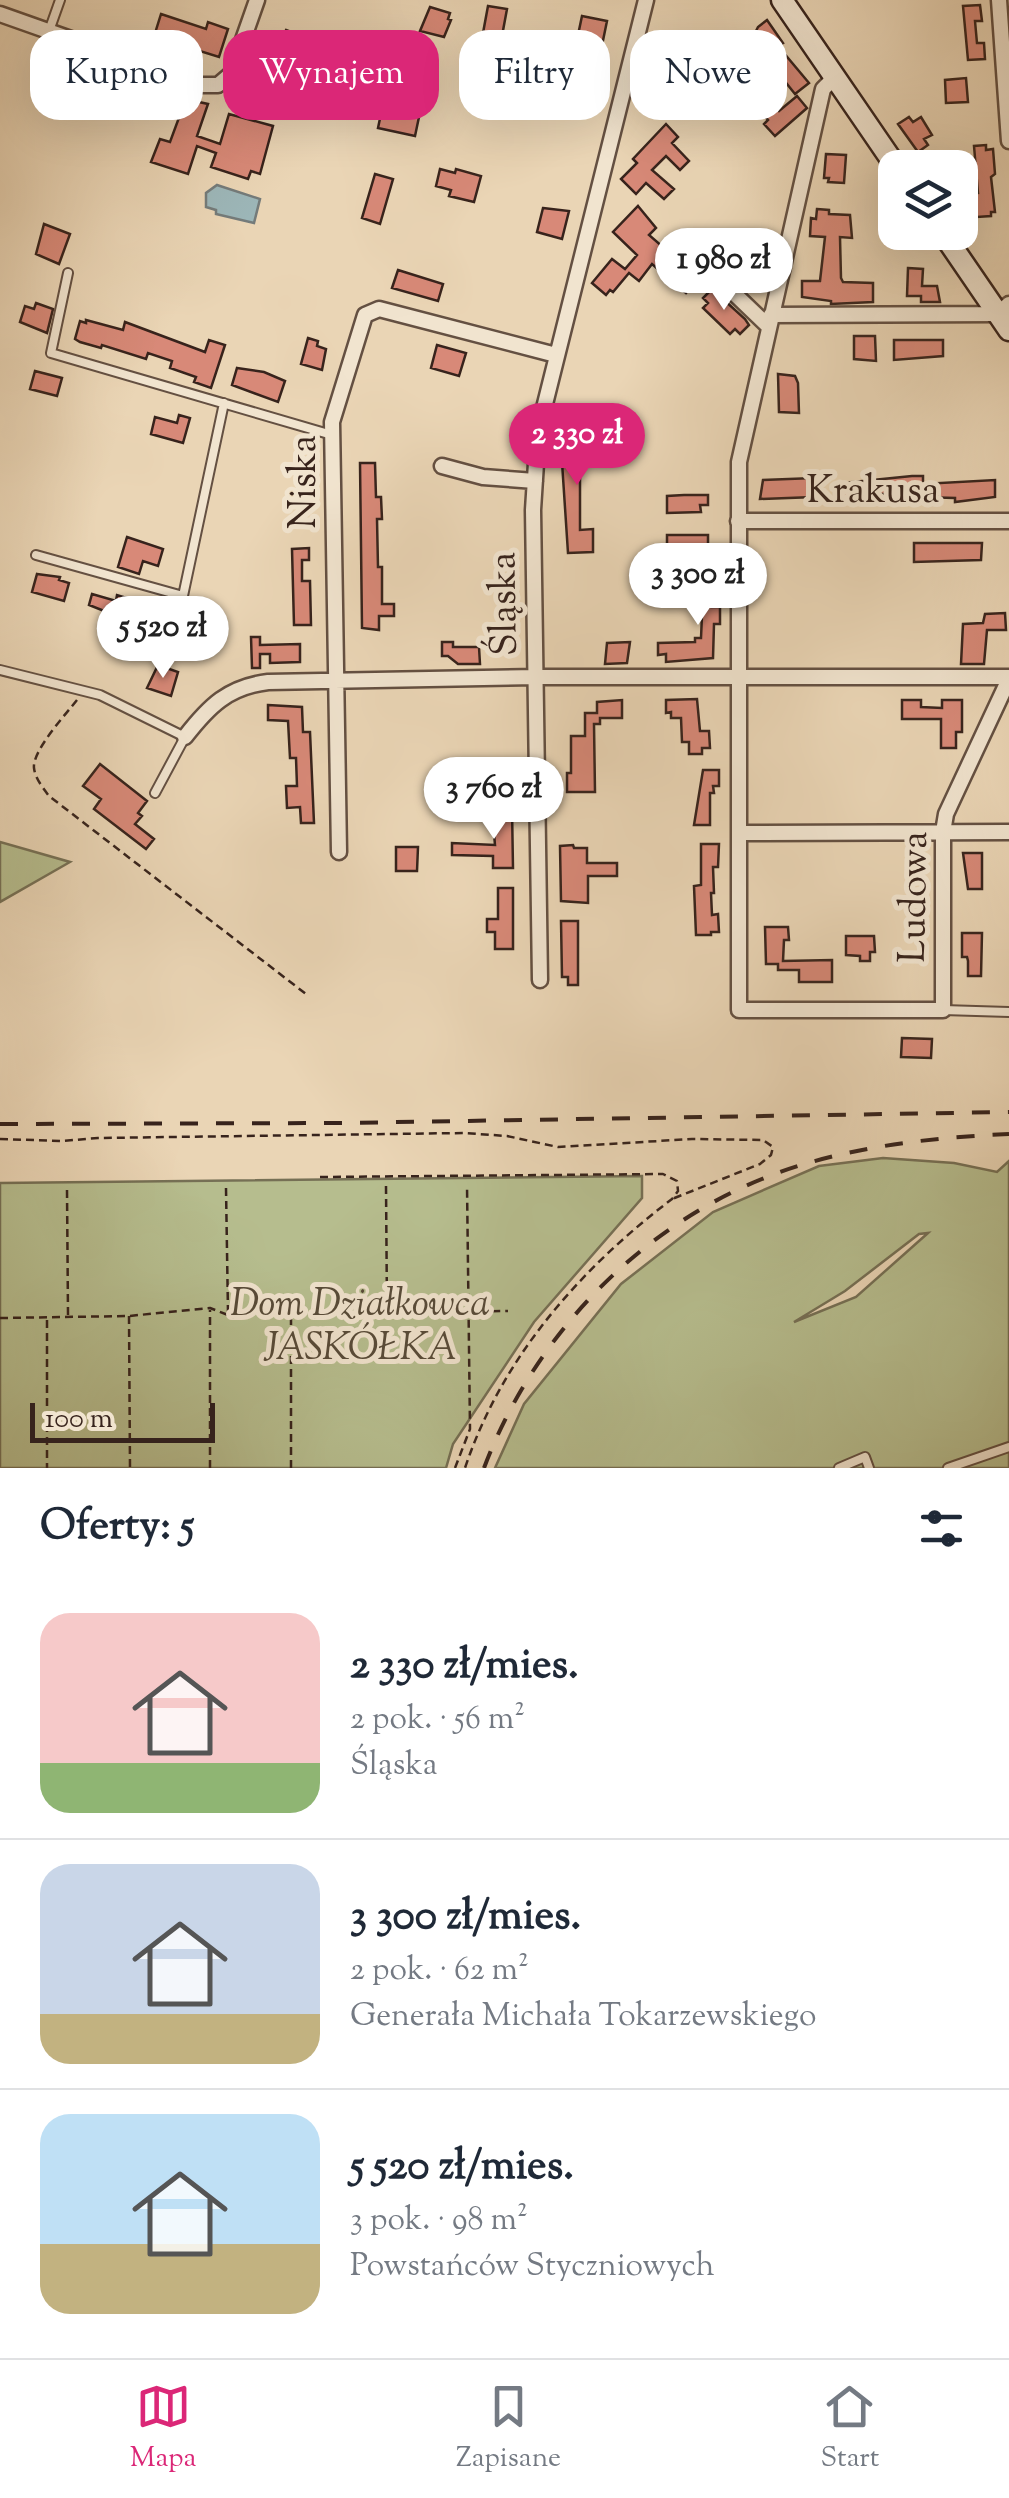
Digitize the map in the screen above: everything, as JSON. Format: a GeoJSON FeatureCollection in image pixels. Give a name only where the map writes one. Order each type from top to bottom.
{"type":"FeatureCollection","features":[{"type":"Feature","properties":{"kind":"main road"},"geometry":{"type":"LineString","coordinates":[[782,0],[885,150]]}},
{"type":"Feature","properties":{"kind":"main road"},"geometry":{"type":"LineString","coordinates":[[956,250],[1005,316]]}},
{"type":"Feature","properties":{"kind":"street"},"geometry":{"type":"LineString","coordinates":[[203,85],[218,85],[232,74],[257,0]]}},
{"type":"Feature","properties":{"kind":"street","name":"Śląska"},"geometry":{"type":"LineString","coordinates":[[540,980],[535,482],[538,432],[646,0]]}},
{"type":"Feature","properties":{"kind":"street"},"geometry":{"type":"LineString","coordinates":[[999,0],[1009,142]]}},
{"type":"Feature","properties":{"kind":"street"},"geometry":{"type":"LineString","coordinates":[[0,14],[46,30]]}},
{"type":"Feature","properties":{"kind":"street"},"geometry":{"type":"LineString","coordinates":[[835,77],[823,89],[739,462],[739,1010],[943,1010]]}},
{"type":"Feature","properties":{"kind":"street"},"geometry":{"type":"LineString","coordinates":[[691,252],[770,320],[1005,316]]}},
{"type":"Feature","properties":{"kind":"street"},"geometry":{"type":"LineString","coordinates":[[720,271],[770,320]]}},
{"type":"Feature","properties":{"kind":"street","name":"Niska"},"geometry":{"type":"LineString","coordinates":[[339,852],[332,422],[365,314],[378,310],[556,355]]}},
{"type":"Feature","properties":{"kind":"street"},"geometry":{"type":"LineString","coordinates":[[442,466],[482,478],[535,482]]}},
{"type":"Feature","properties":{"kind":"street","name":"Krakusa"},"geometry":{"type":"LineString","coordinates":[[738,521],[1009,521]]}},
{"type":"Feature","properties":{"kind":"street"},"geometry":{"type":"LineString","coordinates":[[184,737],[208,708],[244,685],[536,677],[1009,678]]}},
{"type":"Feature","properties":{"kind":"street","name":"Ludowa"},"geometry":{"type":"LineString","coordinates":[[943,1010],[946,814],[1009,678]]}},
{"type":"Feature","properties":{"kind":"street"},"geometry":{"type":"LineString","coordinates":[[741,833],[1009,832]]}},
{"type":"Feature","properties":{"kind":"lane"},"geometry":{"type":"LineString","coordinates":[[49,30],[60,0]]}},
{"type":"Feature","properties":{"kind":"lane"},"geometry":{"type":"LineString","coordinates":[[68,274],[51,352],[332,434]]}},
{"type":"Feature","properties":{"kind":"lane"},"geometry":{"type":"LineString","coordinates":[[36,555],[184,596],[224,403]]}},
{"type":"Feature","properties":{"kind":"lane"},"geometry":{"type":"LineString","coordinates":[[0,670],[100,695],[184,737],[155,793]]}},
{"type":"Feature","properties":{"kind":"lane"},"geometry":{"type":"LineString","coordinates":[[943,1010],[1009,1012]]}},
{"type":"Feature","properties":{"kind":"lane"},"geometry":{"type":"LineString","coordinates":[[948,1468],[1009,1447]]}},
{"type":"Feature","properties":{"kind":"lane"},"geometry":{"type":"LineString","coordinates":[[839,1468],[864,1457],[869,1468]]}},
{"type":"Feature","properties":{"kind":"path"},"geometry":{"type":"LineString","coordinates":[[84,691],[36,755],[33,764],[41,785],[50,796],[306,994]]}},
{"type":"Feature","properties":{"kind":"path"},"geometry":{"type":"LineString","coordinates":[[0,1139],[464,1133],[508,1136],[551,1146],[692,1138],[763,1140],[773,1147],[771,1155],[760,1164],[672,1199]]}},
{"type":"Feature","properties":{"kind":"path"},"geometry":{"type":"LineString","coordinates":[[320,1178],[663,1174],[677,1181],[678,1191],[672,1199],[613,1248],[546,1319],[484,1416],[465,1468]]}},
{"type":"Feature","properties":{"kind":"path"},"geometry":{"type":"LineString","coordinates":[[456,1468],[470,1429],[467,1185]]}},
{"type":"Feature","properties":{"kind":"path"},"geometry":{"type":"LineString","coordinates":[[386,1186],[387,1313]]}},
{"type":"Feature","properties":{"kind":"path"},"geometry":{"type":"LineString","coordinates":[[226,1188],[228,1314]]}},
{"type":"Feature","properties":{"kind":"path"},"geometry":{"type":"LineString","coordinates":[[67,1190],[68,1317]]}},
{"type":"Feature","properties":{"kind":"path"},"geometry":{"type":"LineString","coordinates":[[0,1318],[129,1316],[210,1308],[228,1314],[508,1311]]}},
{"type":"Feature","properties":{"kind":"path"},"geometry":{"type":"LineString","coordinates":[[210,1308],[210,1468]]}},
{"type":"Feature","properties":{"kind":"path"},"geometry":{"type":"LineString","coordinates":[[291,1314],[291,1468]]}},
{"type":"Feature","properties":{"kind":"path"},"geometry":{"type":"LineString","coordinates":[[129,1316],[130,1468]]}},
{"type":"Feature","properties":{"kind":"path"},"geometry":{"type":"LineString","coordinates":[[47,1317],[47,1468]]}},
{"type":"Feature","properties":{"kind":"green space"},"geometry":{"type":"Polygon","coordinates":[[[0,842],[70,862],[0,902],[0,842]]]}},
{"type":"Feature","properties":{"kind":"green space"},"geometry":{"type":"Polygon","coordinates":[[[883,1158],[954,1163],[997,1172],[1009,1161],[1009,1468],[495,1468],[524,1404],[621,1284],[713,1212],[819,1166],[883,1158]],[[928,1233],[919,1234],[845,1291],[794,1322],[856,1297],[928,1233]]]}},
{"type":"Feature","properties":{"kind":"green space","name":"Dom Działkowca JASKÓŁKA"},"geometry":{"type":"Polygon","coordinates":[[[642,1176],[642,1198],[534,1322],[453,1444],[446,1468],[0,1468],[0,1183],[642,1176]]]}},
{"type":"Feature","properties":{"kind":"water"},"geometry":{"type":"Polygon","coordinates":[[[217,185],[260,199],[254,223],[216,214],[216,210],[206,207],[206,193],[217,185]]]}},
{"type":"Feature","properties":{"kind":"building"},"geometry":{"type":"Polygon","coordinates":[[[980,5],[982,21],[975,21],[977,43],[984,43],[985,59],[968,60],[963,6],[980,5]]]}},
{"type":"Feature","properties":{"kind":"building"},"geometry":{"type":"Polygon","coordinates":[[[488,6],[507,9],[503,30],[484,30],[488,6]]]}},
{"type":"Feature","properties":{"kind":"building"},"geometry":{"type":"Polygon","coordinates":[[[430,7],[450,13],[444,37],[439,36],[439,30],[420,30],[430,7]]]}},
{"type":"Feature","properties":{"kind":"building"},"geometry":{"type":"Polygon","coordinates":[[[161,14],[206,29],[208,22],[228,29],[223,30],[219,57],[203,52],[203,30],[156,30],[161,14]]]}},
{"type":"Feature","properties":{"kind":"building"},"geometry":{"type":"Polygon","coordinates":[[[582,16],[607,21],[605,30],[579,30],[582,16]]]}},
{"type":"Feature","properties":{"kind":"building"},"geometry":{"type":"Polygon","coordinates":[[[767,20],[774,30],[756,30],[767,20]]]}},
{"type":"Feature","properties":{"kind":"building"},"geometry":{"type":"Polygon","coordinates":[[[787,57],[809,83],[795,94],[787,84],[787,57]]]}},
{"type":"Feature","properties":{"kind":"building"},"geometry":{"type":"Polygon","coordinates":[[[966,78],[968,102],[946,103],[945,80],[966,78]]]}},
{"type":"Feature","properties":{"kind":"building"},"geometry":{"type":"Polygon","coordinates":[[[797,96],[807,108],[775,136],[764,124],[768,120],[787,120],[787,104],[797,96]]]}},
{"type":"Feature","properties":{"kind":"building"},"geometry":{"type":"Polygon","coordinates":[[[909,117],[913,122],[921,117],[932,135],[924,139],[928,145],[917,150],[898,124],[909,117]]]}},
{"type":"Feature","properties":{"kind":"building"},"geometry":{"type":"Polygon","coordinates":[[[178,120],[202,120],[197,136],[220,144],[227,120],[251,120],[273,126],[260,174],[251,171],[248,179],[211,167],[216,153],[197,146],[188,174],[151,162],[160,139],[170,142],[178,120]]]}},
{"type":"Feature","properties":{"kind":"building"},"geometry":{"type":"Polygon","coordinates":[[[380,120],[418,120],[415,136],[378,128],[380,120]]]}},
{"type":"Feature","properties":{"kind":"building"},"geometry":{"type":"Polygon","coordinates":[[[666,124],[678,137],[672,143],[689,161],[680,170],[666,156],[652,170],[674,189],[664,199],[646,183],[636,194],[621,179],[637,163],[633,159],[666,124]]]}},
{"type":"Feature","properties":{"kind":"building"},"geometry":{"type":"Polygon","coordinates":[[[974,146],[993,149],[995,212],[991,216],[978,217],[978,150],[974,146]]]}},
{"type":"Feature","properties":{"kind":"building"},"geometry":{"type":"Polygon","coordinates":[[[826,154],[846,155],[844,183],[824,178],[826,154]]]}},
{"type":"Feature","properties":{"kind":"building"},"geometry":{"type":"Polygon","coordinates":[[[440,169],[481,176],[474,202],[449,196],[451,190],[436,186],[440,169]]]}},
{"type":"Feature","properties":{"kind":"building"},"geometry":{"type":"Polygon","coordinates":[[[375,174],[393,179],[380,224],[362,218],[375,174]]]}},
{"type":"Feature","properties":{"kind":"building"},"geometry":{"type":"Polygon","coordinates":[[[638,206],[656,228],[649,235],[694,274],[697,281],[686,293],[652,264],[639,281],[629,273],[606,295],[592,283],[612,259],[625,269],[637,255],[613,232],[638,206]]]}},
{"type":"Feature","properties":{"kind":"building"},"geometry":{"type":"Polygon","coordinates":[[[543,208],[569,211],[562,239],[537,232],[543,208]]]}},
{"type":"Feature","properties":{"kind":"building"},"geometry":{"type":"Polygon","coordinates":[[[817,209],[850,215],[852,238],[840,237],[841,278],[843,282],[873,283],[873,302],[831,304],[802,297],[802,281],[820,281],[825,237],[810,236],[811,218],[816,219],[817,209]]]}},
{"type":"Feature","properties":{"kind":"building"},"geometry":{"type":"Polygon","coordinates":[[[44,224],[70,234],[59,264],[36,254],[44,224]]]}},
{"type":"Feature","properties":{"kind":"building"},"geometry":{"type":"Polygon","coordinates":[[[908,268],[923,269],[922,286],[937,286],[940,302],[921,302],[921,296],[907,296],[908,268]]]}},
{"type":"Feature","properties":{"kind":"building"},"geometry":{"type":"Polygon","coordinates":[[[398,270],[443,284],[438,301],[392,288],[398,270]]]}},
{"type":"Feature","properties":{"kind":"building"},"geometry":{"type":"Polygon","coordinates":[[[712,289],[749,325],[740,334],[735,329],[730,334],[703,308],[708,303],[703,298],[712,289]]]}},
{"type":"Feature","properties":{"kind":"building"},"geometry":{"type":"Polygon","coordinates":[[[36,303],[53,309],[47,333],[20,322],[25,306],[34,309],[36,303]]]}},
{"type":"Feature","properties":{"kind":"building"},"geometry":{"type":"Polygon","coordinates":[[[80,321],[123,330],[125,322],[205,352],[209,340],[225,345],[211,388],[194,382],[196,377],[170,368],[172,361],[148,353],[146,359],[80,342],[75,339],[80,321]]]}},
{"type":"Feature","properties":{"kind":"building"},"geometry":{"type":"Polygon","coordinates":[[[854,336],[875,336],[876,361],[854,359],[854,336]]]}},
{"type":"Feature","properties":{"kind":"building"},"geometry":{"type":"Polygon","coordinates":[[[308,338],[326,349],[322,370],[301,364],[308,338]]]}},
{"type":"Feature","properties":{"kind":"building"},"geometry":{"type":"Polygon","coordinates":[[[894,340],[943,340],[943,356],[894,360],[894,340]]]}},
{"type":"Feature","properties":{"kind":"building"},"geometry":{"type":"Polygon","coordinates":[[[437,345],[466,353],[459,376],[431,368],[437,345]]]}},
{"type":"Feature","properties":{"kind":"building"},"geometry":{"type":"Polygon","coordinates":[[[237,368],[264,372],[285,381],[278,402],[232,385],[237,368]]]}},
{"type":"Feature","properties":{"kind":"building"},"geometry":{"type":"Polygon","coordinates":[[[35,371],[62,378],[57,396],[30,389],[35,371]]]}},
{"type":"Feature","properties":{"kind":"building"},"geometry":{"type":"Polygon","coordinates":[[[778,374],[795,376],[799,413],[779,412],[778,374]]]}},
{"type":"Feature","properties":{"kind":"building"},"geometry":{"type":"Polygon","coordinates":[[[179,415],[190,418],[183,443],[151,434],[155,417],[177,423],[179,415]]]}},
{"type":"Feature","properties":{"kind":"building"},"geometry":{"type":"Polygon","coordinates":[[[562,426],[578,426],[578,442],[608,442],[608,456],[580,456],[580,530],[593,529],[593,552],[568,553],[562,462],[567,462],[567,441],[562,441],[562,426]]]}},
{"type":"Feature","properties":{"kind":"building"},"geometry":{"type":"Polygon","coordinates":[[[360,463],[375,463],[376,497],[381,497],[382,519],[377,519],[382,604],[394,604],[394,616],[379,616],[379,630],[362,628],[360,463]]]}},
{"type":"Feature","properties":{"kind":"building"},"geometry":{"type":"Polygon","coordinates":[[[923,476],[923,484],[995,480],[995,497],[955,502],[955,498],[919,497],[913,493],[834,498],[834,484],[923,476]]]}},
{"type":"Feature","properties":{"kind":"building"},"geometry":{"type":"Polygon","coordinates":[[[814,478],[814,497],[760,499],[763,480],[814,478]]]}},
{"type":"Feature","properties":{"kind":"building"},"geometry":{"type":"Polygon","coordinates":[[[708,495],[708,505],[700,505],[701,512],[667,513],[667,496],[708,495]]]}},
{"type":"Feature","properties":{"kind":"building"},"geometry":{"type":"Polygon","coordinates":[[[667,535],[708,535],[708,546],[700,546],[700,553],[667,552],[667,535]]]}},
{"type":"Feature","properties":{"kind":"building"},"geometry":{"type":"Polygon","coordinates":[[[127,537],[163,549],[158,566],[143,561],[139,574],[118,567],[127,537]]]}},
{"type":"Feature","properties":{"kind":"building"},"geometry":{"type":"Polygon","coordinates":[[[914,543],[982,543],[981,560],[914,562],[914,543]]]}},
{"type":"Feature","properties":{"kind":"building"},"geometry":{"type":"Polygon","coordinates":[[[309,548],[309,560],[302,560],[302,581],[310,581],[311,625],[294,625],[292,549],[309,548]]]}},
{"type":"Feature","properties":{"kind":"building"},"geometry":{"type":"Polygon","coordinates":[[[704,570],[720,571],[720,588],[713,588],[712,607],[720,607],[720,624],[714,624],[713,658],[666,662],[666,654],[658,655],[658,643],[695,642],[695,638],[701,638],[704,570]]]}},
{"type":"Feature","properties":{"kind":"building"},"geometry":{"type":"Polygon","coordinates":[[[37,574],[60,577],[59,580],[69,583],[64,601],[32,592],[37,574]]]}},
{"type":"Feature","properties":{"kind":"building"},"geometry":{"type":"Polygon","coordinates":[[[92,594],[116,601],[117,595],[154,606],[147,628],[89,605],[92,594]]]}},
{"type":"Feature","properties":{"kind":"building"},"geometry":{"type":"Polygon","coordinates":[[[1005,613],[1006,630],[987,630],[984,664],[961,664],[963,624],[983,623],[985,614],[1005,613]]]}},
{"type":"Feature","properties":{"kind":"building"},"geometry":{"type":"Polygon","coordinates":[[[251,637],[260,637],[260,645],[300,644],[300,662],[270,663],[270,654],[260,654],[260,668],[252,668],[251,637]]]}},
{"type":"Feature","properties":{"kind":"building"},"geometry":{"type":"Polygon","coordinates":[[[442,642],[453,642],[453,647],[479,647],[480,664],[458,664],[442,656],[442,642]]]}},
{"type":"Feature","properties":{"kind":"building"},"geometry":{"type":"Polygon","coordinates":[[[630,642],[627,663],[605,664],[607,643],[630,642]]]}},
{"type":"Feature","properties":{"kind":"building"},"geometry":{"type":"Polygon","coordinates":[[[158,665],[178,672],[171,696],[147,688],[158,665]]]}},
{"type":"Feature","properties":{"kind":"building"},"geometry":{"type":"Polygon","coordinates":[[[697,699],[700,731],[709,731],[710,748],[702,748],[702,754],[689,754],[689,742],[682,742],[681,718],[671,718],[671,712],[666,713],[666,700],[697,699]]]}},
{"type":"Feature","properties":{"kind":"building"},"geometry":{"type":"Polygon","coordinates":[[[622,700],[622,718],[600,718],[600,724],[594,724],[595,792],[567,792],[571,736],[585,736],[585,713],[597,713],[597,702],[622,700]]]}},
{"type":"Feature","properties":{"kind":"building"},"geometry":{"type":"Polygon","coordinates":[[[902,700],[921,700],[921,707],[942,708],[942,700],[962,700],[962,732],[956,732],[956,748],[941,748],[941,719],[902,719],[902,700]]]}},
{"type":"Feature","properties":{"kind":"building"},"geometry":{"type":"Polygon","coordinates":[[[268,705],[302,707],[303,732],[310,732],[314,823],[301,823],[300,807],[287,808],[286,786],[297,786],[296,758],[290,758],[288,721],[268,720],[268,705]]]}},
{"type":"Feature","properties":{"kind":"building"},"geometry":{"type":"Polygon","coordinates":[[[100,764],[147,801],[135,824],[154,839],[146,849],[94,809],[101,799],[83,786],[100,764]]]}},
{"type":"Feature","properties":{"kind":"building"},"geometry":{"type":"Polygon","coordinates":[[[703,770],[719,770],[719,786],[713,786],[714,793],[710,793],[710,825],[694,825],[703,770]]]}},
{"type":"Feature","properties":{"kind":"building"},"geometry":{"type":"Polygon","coordinates":[[[512,808],[513,868],[493,868],[493,856],[452,855],[452,843],[495,845],[492,811],[512,808]]]}},
{"type":"Feature","properties":{"kind":"building"},"geometry":{"type":"Polygon","coordinates":[[[701,844],[719,844],[711,893],[712,915],[718,914],[719,932],[711,935],[696,935],[694,886],[701,885],[701,844]]]}},
{"type":"Feature","properties":{"kind":"building"},"geometry":{"type":"Polygon","coordinates":[[[560,846],[587,848],[587,863],[617,863],[617,876],[588,876],[588,903],[561,901],[560,846]]]}},
{"type":"Feature","properties":{"kind":"building"},"geometry":{"type":"Polygon","coordinates":[[[396,847],[418,847],[417,871],[396,871],[396,847]]]}},
{"type":"Feature","properties":{"kind":"building"},"geometry":{"type":"Polygon","coordinates":[[[963,853],[982,853],[982,889],[968,889],[963,853]]]}},
{"type":"Feature","properties":{"kind":"building"},"geometry":{"type":"Polygon","coordinates":[[[498,888],[513,888],[513,949],[495,949],[495,932],[487,932],[487,919],[498,919],[498,888]]]}},
{"type":"Feature","properties":{"kind":"building"},"geometry":{"type":"Polygon","coordinates":[[[561,921],[578,921],[578,985],[568,985],[568,977],[562,977],[561,921]]]}},
{"type":"Feature","properties":{"kind":"building"},"geometry":{"type":"Polygon","coordinates":[[[765,927],[788,927],[783,961],[832,960],[832,982],[799,982],[799,970],[778,970],[778,964],[766,964],[765,927]]]}},
{"type":"Feature","properties":{"kind":"building"},"geometry":{"type":"Polygon","coordinates":[[[962,933],[982,933],[981,976],[968,976],[967,957],[962,957],[962,933]]]}},
{"type":"Feature","properties":{"kind":"building"},"geometry":{"type":"Polygon","coordinates":[[[846,936],[874,936],[875,952],[870,952],[870,961],[846,955],[846,936]]]}},
{"type":"Feature","properties":{"kind":"building"},"geometry":{"type":"Polygon","coordinates":[[[902,1038],[932,1039],[931,1058],[901,1057],[902,1038]]]}},
{"type":"Feature","properties":{"kind":"railway"},"geometry":{"type":"LineString","coordinates":[[0,1124],[340,1123],[1009,1112]]}},
{"type":"Feature","properties":{"kind":"railway"},"geometry":{"type":"LineString","coordinates":[[484,1468],[507,1416],[535,1368],[569,1322],[649,1244],[696,1212],[745,1186],[823,1159],[902,1143],[1009,1134]]}}]}
